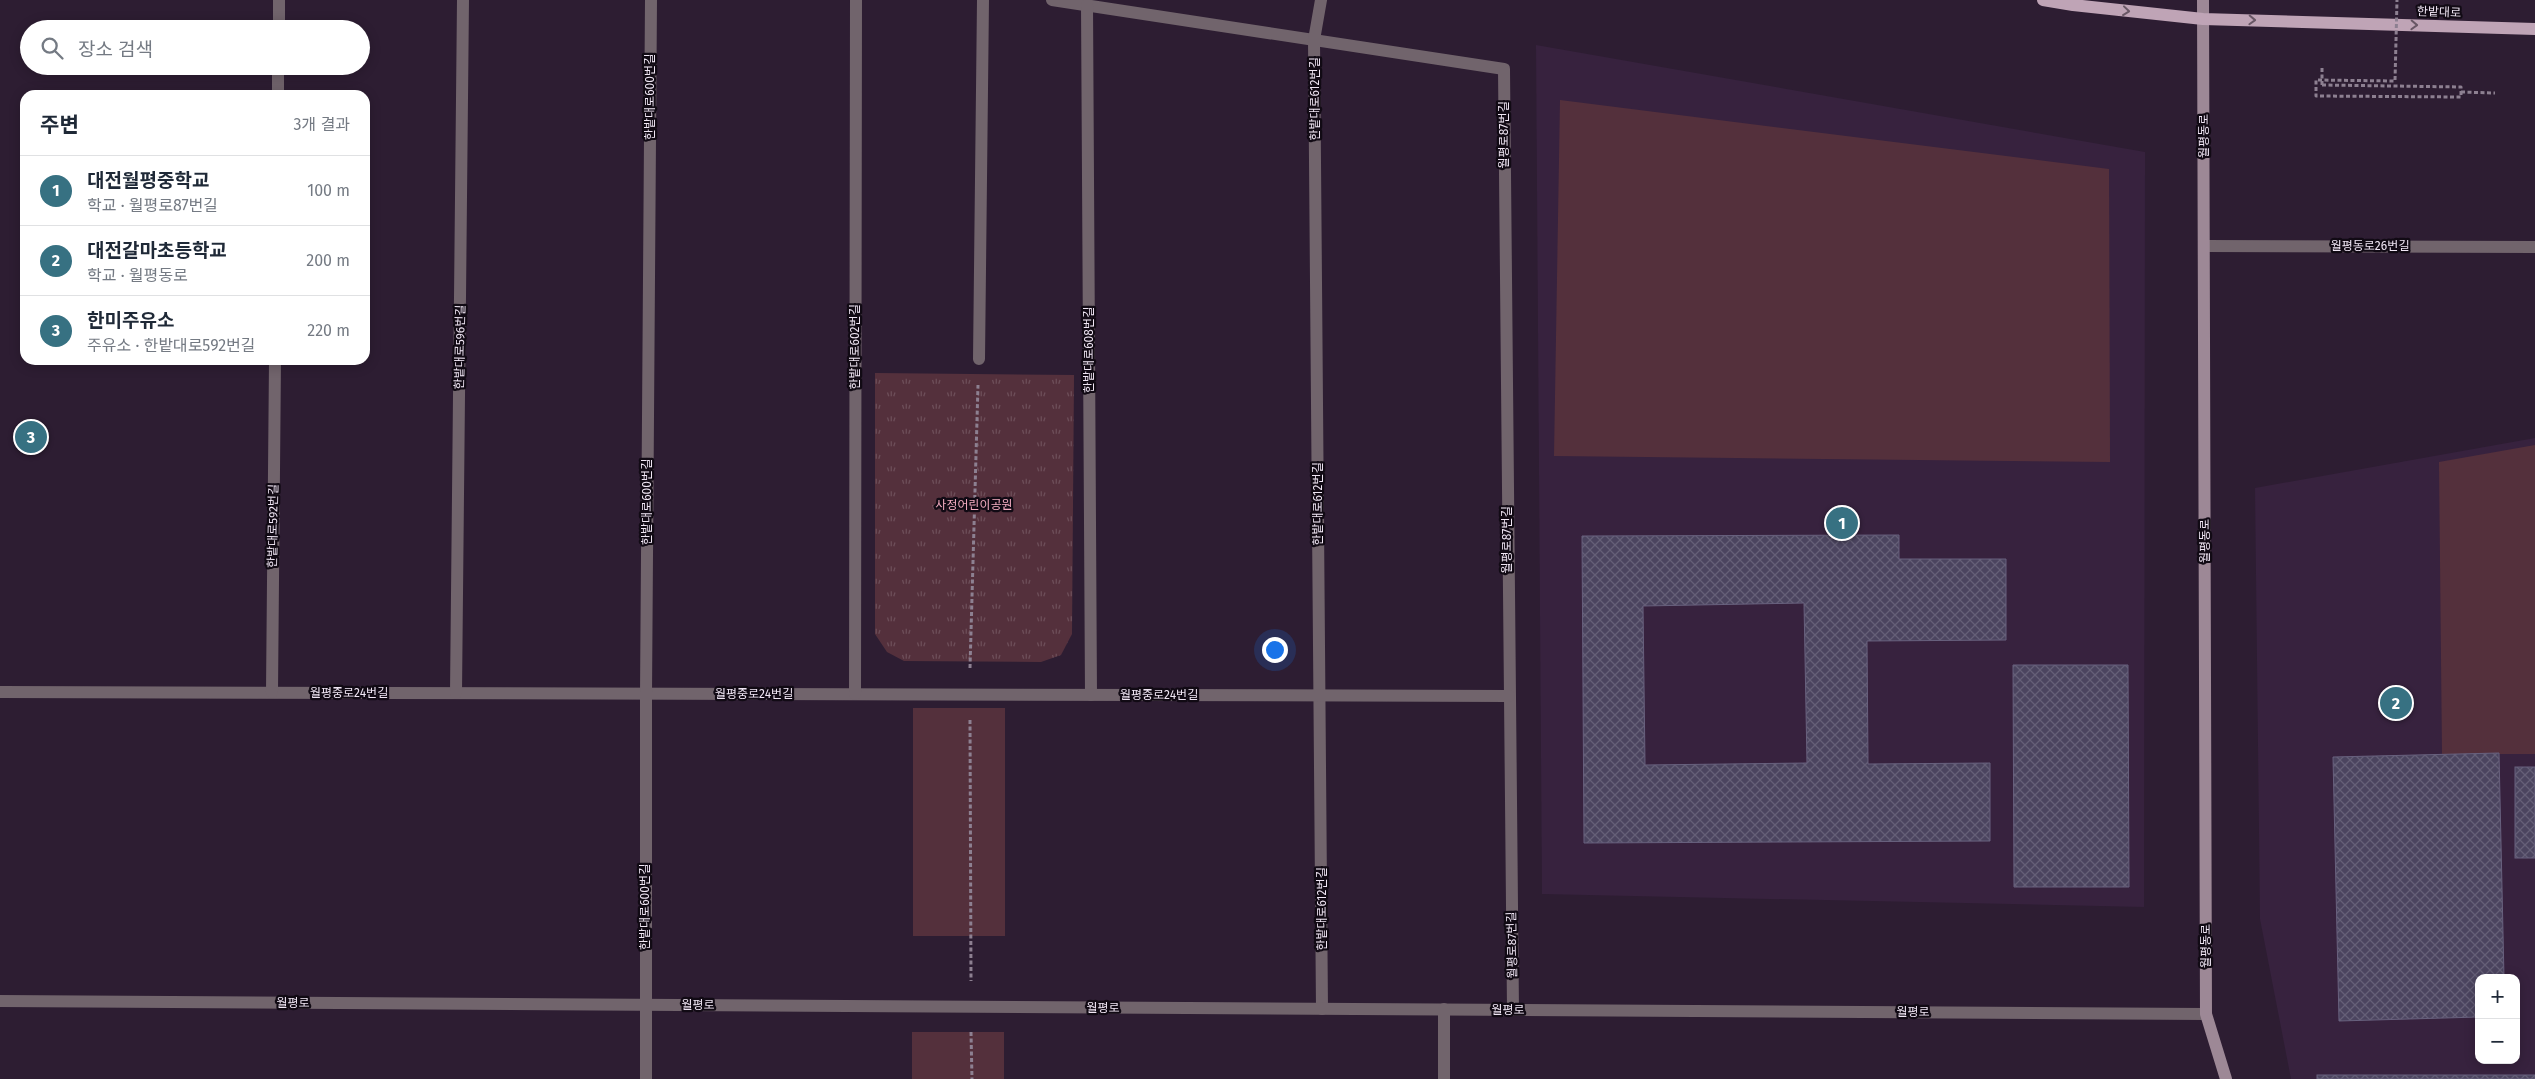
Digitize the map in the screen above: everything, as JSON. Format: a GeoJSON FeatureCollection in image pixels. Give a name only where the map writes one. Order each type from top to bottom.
{"type":"FeatureCollection","features":[{"type":"Feature","properties":{"kind":"main road","name":"한밭대로"},"geometry":{"type":"LineString","coordinates":[[2044,0],[2073,6],[2203,18],[2535,29]]}},
{"type":"Feature","properties":{"kind":"street"},"geometry":{"type":"LineString","coordinates":[[279,0],[279,20]]}},
{"type":"Feature","properties":{"kind":"street","name":"한밭대로596번길"},"geometry":{"type":"LineString","coordinates":[[456,693],[463,0]]}},
{"type":"Feature","properties":{"kind":"street","name":"한밭대로600번길"},"geometry":{"type":"LineString","coordinates":[[646,1079],[646,694],[651,0]]}},
{"type":"Feature","properties":{"kind":"street","name":"한밭대로602번길"},"geometry":{"type":"LineString","coordinates":[[854,694],[856,0]]}},
{"type":"Feature","properties":{"kind":"street"},"geometry":{"type":"LineString","coordinates":[[979,359],[983,0]]}},
{"type":"Feature","properties":{"kind":"street"},"geometry":{"type":"LineString","coordinates":[[1052,0],[1314,40]]}},
{"type":"Feature","properties":{"kind":"street","name":"한밭대로612번길"},"geometry":{"type":"LineString","coordinates":[[1321,0],[1314,40],[1322,1009]]}},
{"type":"Feature","properties":{"kind":"street","name":"월평동로"},"geometry":{"type":"LineString","coordinates":[[2203,0],[2206,1014],[2226,1079]]}},
{"type":"Feature","properties":{"kind":"street","name":"한밭대로608번길"},"geometry":{"type":"LineString","coordinates":[[1087,6],[1091,695]]}},
{"type":"Feature","properties":{"kind":"street","name":"월평로87번길"},"geometry":{"type":"LineString","coordinates":[[1314,40],[1504,69],[1508,696],[1513,1010]]}},
{"type":"Feature","properties":{"kind":"street"},"geometry":{"type":"LineString","coordinates":[[278,75],[278,90]]}},
{"type":"Feature","properties":{"kind":"street","name":"월평동로26번길"},"geometry":{"type":"LineString","coordinates":[[2204,246],[2535,247]]}},
{"type":"Feature","properties":{"kind":"street","name":"한밭대로592번길"},"geometry":{"type":"LineString","coordinates":[[272,692],[275,365]]}},
{"type":"Feature","properties":{"kind":"street","name":"월평중로24번길"},"geometry":{"type":"LineString","coordinates":[[0,692],[1508,696]]}},
{"type":"Feature","properties":{"kind":"street","name":"월평로"},"geometry":{"type":"LineString","coordinates":[[0,1001],[2206,1014]]}},
{"type":"Feature","properties":{"kind":"street"},"geometry":{"type":"LineString","coordinates":[[1444,1009],[1444,1079]]}},
{"type":"Feature","properties":{"kind":"path"},"geometry":{"type":"LineString","coordinates":[[2322,68],[2322,85],[2461,86],[2461,97],[2316,96],[2316,80],[2395,81],[2397,0]]}},
{"type":"Feature","properties":{"kind":"path"},"geometry":{"type":"LineString","coordinates":[[2461,92],[2495,93]]}},
{"type":"Feature","properties":{"kind":"shaded area"},"geometry":{"type":"Polygon","coordinates":[[[1536,45],[2145,152],[2144,907],[1542,894],[1536,45]]]}},
{"type":"Feature","properties":{"kind":"shaded area"},"geometry":{"type":"Polygon","coordinates":[[[2535,438],[2535,1079],[2291,1079],[2260,919],[2255,488],[2535,438]]]}},
{"type":"Feature","properties":{"kind":"green space"},"geometry":{"type":"Polygon","coordinates":[[[1560,100],[2109,169],[2110,462],[1554,456],[1560,100]]]}},
{"type":"Feature","properties":{"kind":"green space","name":"사정어린이공원"},"geometry":{"type":"Polygon","coordinates":[[[875,373],[1074,375],[1072,634],[1061,655],[1041,662],[904,661],[887,652],[875,634],[875,373]]]}},
{"type":"Feature","properties":{"kind":"green space"},"geometry":{"type":"Polygon","coordinates":[[[2535,445],[2535,754],[2442,754],[2439,462],[2535,445]]]}},
{"type":"Feature","properties":{"kind":"green space"},"geometry":{"type":"Polygon","coordinates":[[[913,708],[1005,708],[1005,936],[913,936],[913,708]]]}},
{"type":"Feature","properties":{"kind":"green space"},"geometry":{"type":"Polygon","coordinates":[[[912,1032],[1004,1032],[1004,1079],[912,1079],[912,1032]]]}},
{"type":"Feature","properties":{"kind":"building"},"geometry":{"type":"Polygon","coordinates":[[[1899,535],[1899,559],[2006,559],[2006,640],[1867,641],[1868,764],[1990,763],[1990,841],[1584,843],[1582,536],[1899,535]],[[1804,603],[1643,606],[1645,765],[1807,763],[1804,603]]]}},
{"type":"Feature","properties":{"kind":"building"},"geometry":{"type":"Polygon","coordinates":[[[2013,665],[2128,665],[2129,887],[2014,887],[2013,665]]]}},
{"type":"Feature","properties":{"kind":"building"},"geometry":{"type":"Polygon","coordinates":[[[2499,753],[2504,974],[2475,974],[2475,1017],[2339,1021],[2333,757],[2499,753]]]}},
{"type":"Feature","properties":{"kind":"building"},"geometry":{"type":"Polygon","coordinates":[[[2515,767],[2535,767],[2535,858],[2515,858],[2515,767]]]}},
{"type":"Feature","properties":{"kind":"building"},"geometry":{"type":"Polygon","coordinates":[[[2317,1075],[2535,1075],[2535,1079],[2317,1079],[2317,1075]]]}},
{"type":"Feature","properties":{"kind":"place","name":"한미주유소"},"geometry":{"type":"Point","coordinates":[31,437]}},
{"type":"Feature","properties":{"kind":"place","name":"대전월평중학교"},"geometry":{"type":"Point","coordinates":[1842,523]}},
{"type":"Feature","properties":{"kind":"place","name":"대전갈마초등학교"},"geometry":{"type":"Point","coordinates":[2396,703]}}]}
